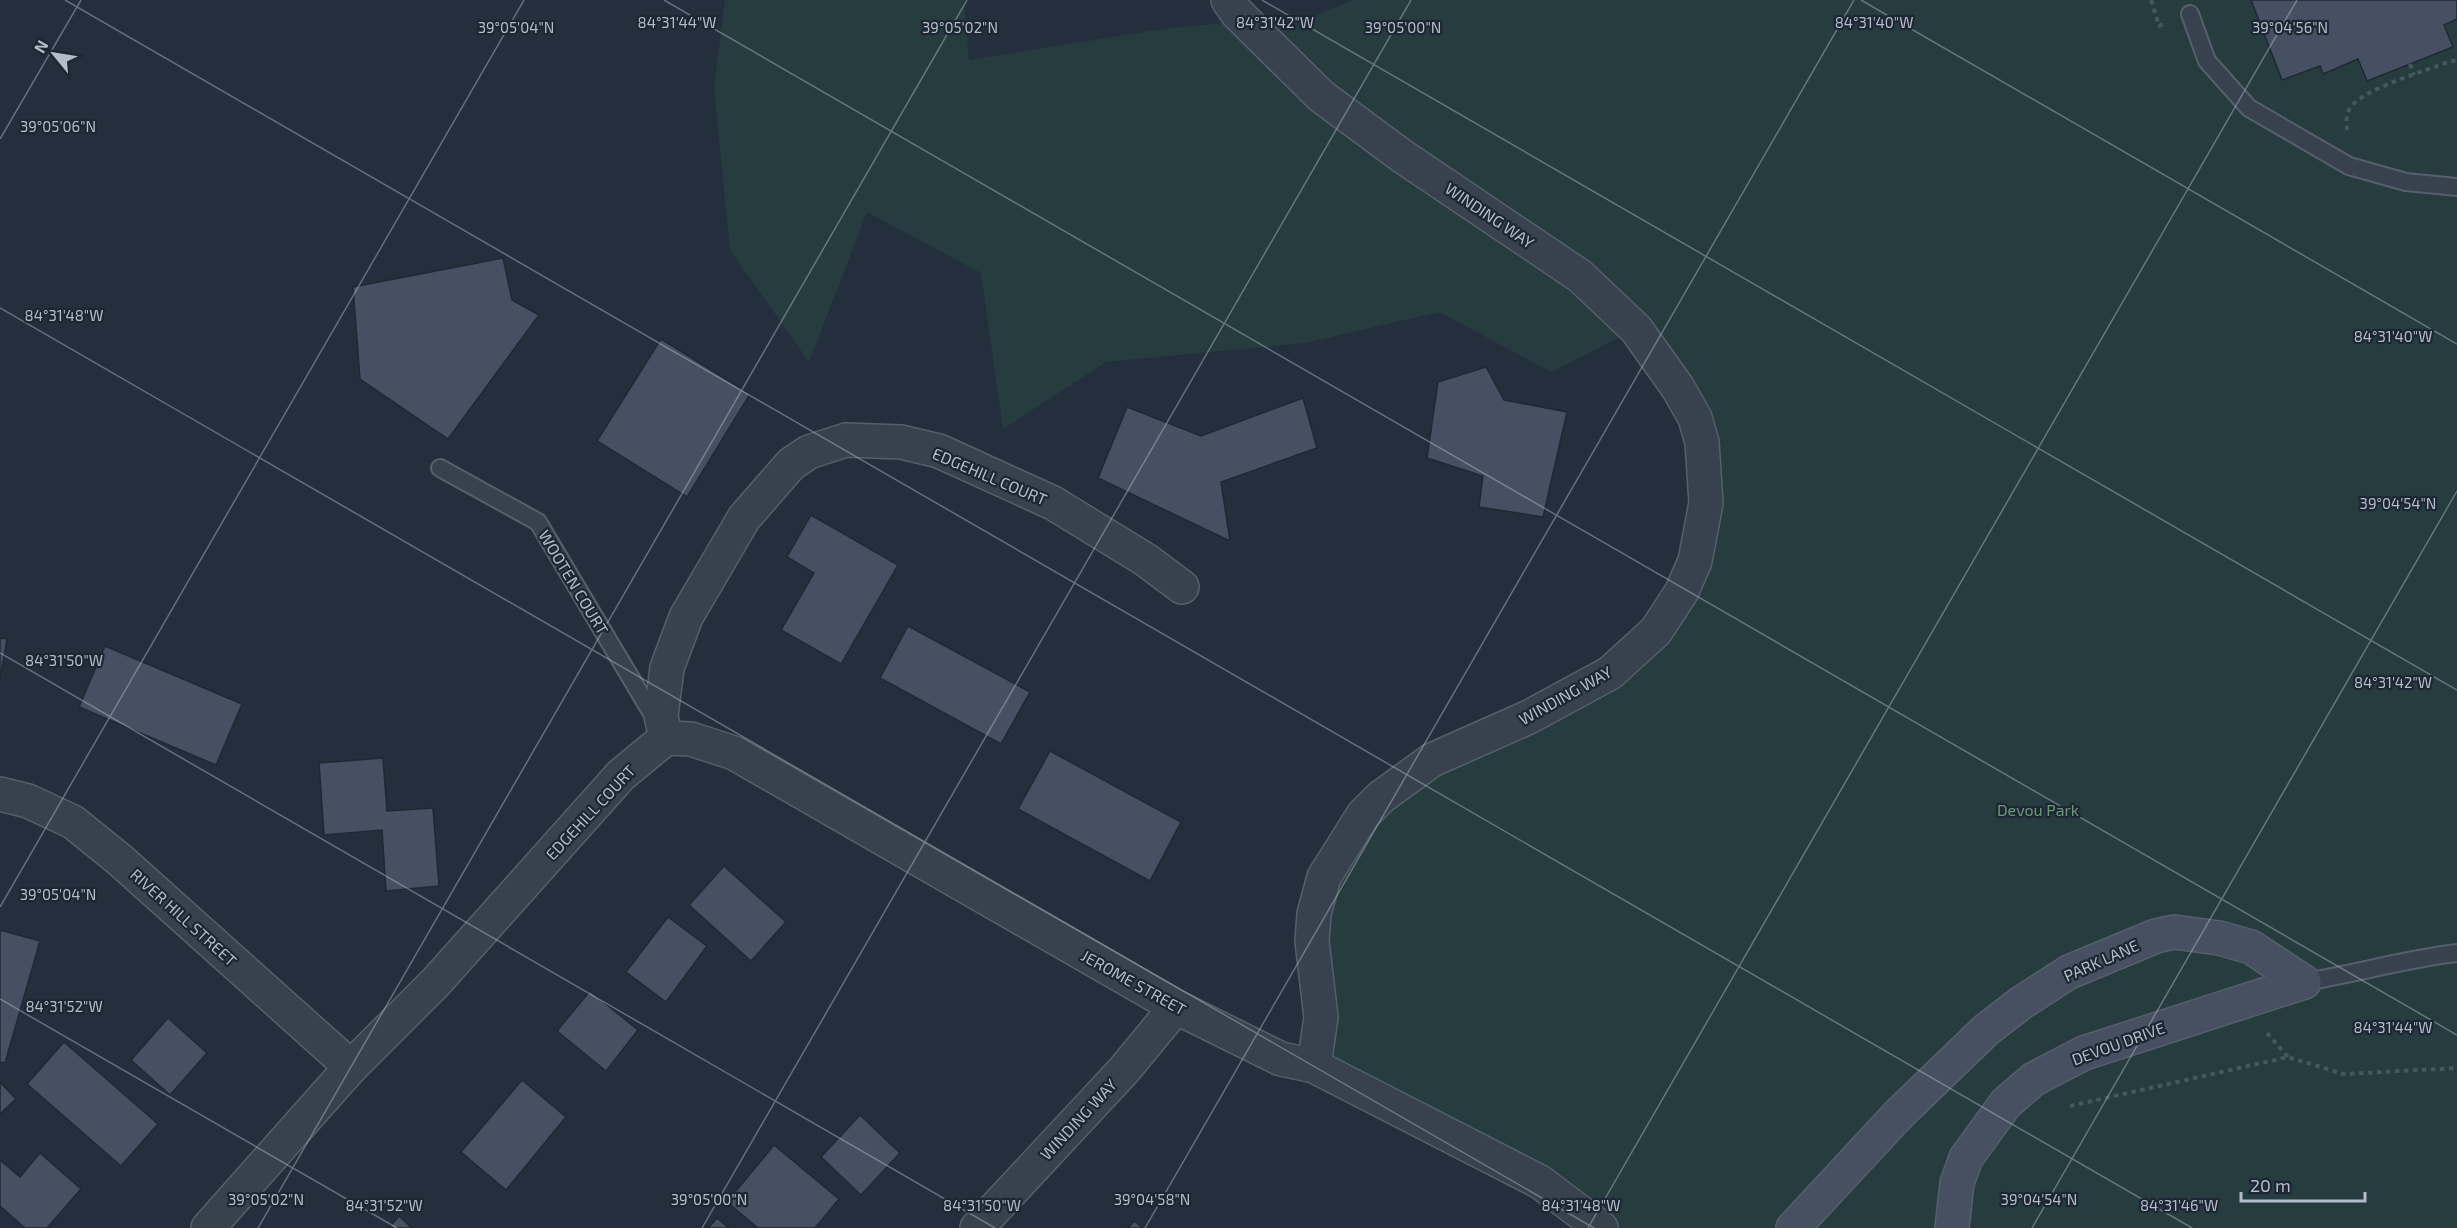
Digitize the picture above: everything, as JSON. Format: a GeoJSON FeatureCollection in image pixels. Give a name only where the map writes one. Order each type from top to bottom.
{"type":"FeatureCollection","features":[{"type":"Feature","properties":{"kind":"street","name":"WINDING WAY"},"geometry":{"type":"LineString","coordinates":[[1228,0],[1237,13],[1321,96],[1402,156],[1580,276],[1636,329],[1678,388],[1695,417],[1702,442],[1706,504],[1695,561],[1682,591],[1656,631],[1610,673],[1529,717],[1432,760],[1381,797],[1363,815],[1324,877],[1314,914],[1312,941],[1321,1017],[1314,1066]]}},
{"type":"Feature","properties":{"kind":"street","name":"EDGEHILL COURT"},"geometry":{"type":"LineString","coordinates":[[208,1228],[351,1067],[436,982],[621,775],[666,738],[661,716],[667,668],[686,617],[744,518],[791,464],[809,452],[846,440],[901,442],[939,451],[1053,503],[1146,560],[1182,587]]}},
{"type":"Feature","properties":{"kind":"street","name":"JEROME STREET"},"geometry":{"type":"LineString","coordinates":[[666,738],[690,739],[734,753],[1176,1007],[1281,1059],[1314,1066],[1540,1182],[1601,1228]]}},
{"type":"Feature","properties":{"kind":"street","name":"RIVER HILL STREET"},"geometry":{"type":"LineString","coordinates":[[0,794],[28,801],[72,822],[120,860],[351,1067]]}},
{"type":"Feature","properties":{"kind":"street","name":"PARK LANE"},"geometry":{"type":"LineString","coordinates":[[1793,1228],[1898,1115],[1986,1030],[2021,1003],[2069,972],[2156,936],[2174,932],[2219,938],[2251,947],[2304,982]]}},
{"type":"Feature","properties":{"kind":"street","name":"DEVOU DRIVE"},"geometry":{"type":"LineString","coordinates":[[1952,1228],[1958,1183],[1966,1158],[2006,1102],[2034,1079],[2084,1053],[2304,982]]}},
{"type":"Feature","properties":{"kind":"street","name":"WINDING WAY"},"geometry":{"type":"LineString","coordinates":[[977,1228],[1124,1070],[1176,1007]]}},
{"type":"Feature","properties":{"kind":"lane"},"geometry":{"type":"LineString","coordinates":[[2190,14],[2206,61],[2249,108],[2349,166],[2406,182],[2457,187]]}},
{"type":"Feature","properties":{"kind":"lane","name":"WOOTEN COURT"},"geometry":{"type":"LineString","coordinates":[[440,468],[538,522],[666,738]]}},
{"type":"Feature","properties":{"kind":"lane"},"geometry":{"type":"LineString","coordinates":[[2304,982],[2356,974],[2430,956],[2457,953]]}},
{"type":"Feature","properties":{"kind":"path"},"geometry":{"type":"LineString","coordinates":[[2151,0],[2159,26]]}},
{"type":"Feature","properties":{"kind":"path"},"geometry":{"type":"LineString","coordinates":[[2347,133],[2346,121],[2350,107],[2366,95],[2457,60]]}},
{"type":"Feature","properties":{"kind":"path"},"geometry":{"type":"LineString","coordinates":[[2410,63],[2414,75]]}},
{"type":"Feature","properties":{"kind":"path"},"geometry":{"type":"LineString","coordinates":[[2264,1029],[2288,1057]]}},
{"type":"Feature","properties":{"kind":"path"},"geometry":{"type":"LineString","coordinates":[[2069,1106],[2288,1057],[2343,1074],[2457,1068]]}},
{"type":"Feature","properties":{"kind":"green space","name":"Devou Park"},"geometry":{"type":"Polygon","coordinates":[[[725,0],[964,0],[969,60],[1162,29],[1319,14],[1354,0],[2457,0],[2457,1228],[1601,1228],[1314,1066],[1312,941],[1363,815],[1610,673],[1682,591],[1702,442],[1636,329],[1551,372],[1439,312],[1305,343],[1106,362],[1003,429],[981,273],[867,212],[809,362],[730,250],[714,87],[725,0]]]}},
{"type":"Feature","properties":{"kind":"building"},"geometry":{"type":"Polygon","coordinates":[[[2251,0],[2457,0],[2457,19],[2444,25],[2453,47],[2367,81],[2358,59],[2323,74],[2320,66],[2282,80],[2251,0]]]}},
{"type":"Feature","properties":{"kind":"building"},"geometry":{"type":"Polygon","coordinates":[[[503,258],[512,300],[539,315],[448,439],[360,379],[353,287],[503,258]]]}},
{"type":"Feature","properties":{"kind":"building"},"geometry":{"type":"Polygon","coordinates":[[[661,339],[750,394],[687,497],[597,441],[661,339]]]}},
{"type":"Feature","properties":{"kind":"building"},"geometry":{"type":"Polygon","coordinates":[[[1486,367],[1504,400],[1567,412],[1543,517],[1479,507],[1483,476],[1427,458],[1438,382],[1486,367]]]}},
{"type":"Feature","properties":{"kind":"building"},"geometry":{"type":"Polygon","coordinates":[[[1303,398],[1317,448],[1221,482],[1230,541],[1098,478],[1127,407],[1201,436],[1303,398]]]}},
{"type":"Feature","properties":{"kind":"building"},"geometry":{"type":"Polygon","coordinates":[[[811,515],[898,565],[841,664],[781,630],[814,573],[787,557],[811,515]]]}},
{"type":"Feature","properties":{"kind":"building"},"geometry":{"type":"Polygon","coordinates":[[[908,626],[1030,692],[1001,744],[880,678],[908,626]]]}},
{"type":"Feature","properties":{"kind":"building"},"geometry":{"type":"Polygon","coordinates":[[[0,638],[7,639],[0,680],[0,638]]]}},
{"type":"Feature","properties":{"kind":"building"},"geometry":{"type":"Polygon","coordinates":[[[105,646],[242,704],[216,765],[79,707],[105,646]]]}},
{"type":"Feature","properties":{"kind":"building"},"geometry":{"type":"Polygon","coordinates":[[[1050,751],[1181,822],[1150,881],[1018,809],[1050,751]]]}},
{"type":"Feature","properties":{"kind":"building"},"geometry":{"type":"Polygon","coordinates":[[[383,758],[387,811],[433,808],[439,886],[386,891],[382,830],[324,835],[319,763],[383,758]]]}},
{"type":"Feature","properties":{"kind":"building"},"geometry":{"type":"Polygon","coordinates":[[[724,866],[786,922],[751,961],[689,905],[724,866]]]}},
{"type":"Feature","properties":{"kind":"building"},"geometry":{"type":"Polygon","coordinates":[[[668,917],[707,946],[666,1002],[626,972],[668,917]]]}},
{"type":"Feature","properties":{"kind":"building"},"geometry":{"type":"Polygon","coordinates":[[[0,930],[40,941],[5,1063],[0,1062],[0,930]]]}},
{"type":"Feature","properties":{"kind":"building"},"geometry":{"type":"Polygon","coordinates":[[[590,991],[638,1030],[606,1071],[557,1031],[590,991]]]}},
{"type":"Feature","properties":{"kind":"building"},"geometry":{"type":"Polygon","coordinates":[[[168,1018],[207,1053],[170,1095],[131,1060],[168,1018]]]}},
{"type":"Feature","properties":{"kind":"building"},"geometry":{"type":"Polygon","coordinates":[[[64,1042],[158,1124],[121,1166],[27,1084],[64,1042]]]}},
{"type":"Feature","properties":{"kind":"building"},"geometry":{"type":"Polygon","coordinates":[[[522,1080],[566,1117],[506,1190],[461,1152],[522,1080]]]}},
{"type":"Feature","properties":{"kind":"building"},"geometry":{"type":"Polygon","coordinates":[[[0,1082],[16,1099],[0,1114],[0,1082]]]}},
{"type":"Feature","properties":{"kind":"building"},"geometry":{"type":"Polygon","coordinates":[[[860,1115],[900,1153],[861,1195],[821,1157],[860,1115]]]}},
{"type":"Feature","properties":{"kind":"building"},"geometry":{"type":"Polygon","coordinates":[[[774,1145],[839,1199],[815,1228],[758,1228],[727,1202],[774,1145]]]}},
{"type":"Feature","properties":{"kind":"building"},"geometry":{"type":"Polygon","coordinates":[[[40,1153],[81,1189],[47,1228],[25,1228],[0,1206],[0,1160],[20,1177],[40,1153]]]}},
{"type":"Feature","properties":{"kind":"building"},"geometry":{"type":"Polygon","coordinates":[[[399,1216],[412,1228],[389,1228],[399,1216]]]}},
{"type":"Feature","properties":{"kind":"building"},"geometry":{"type":"Polygon","coordinates":[[[717,1218],[729,1228],[708,1228],[717,1218]]]}},
{"type":"Feature","properties":{"kind":"building"},"geometry":{"type":"Polygon","coordinates":[[[1134,1221],[1143,1228],[1128,1228],[1134,1221]]]}}]}
